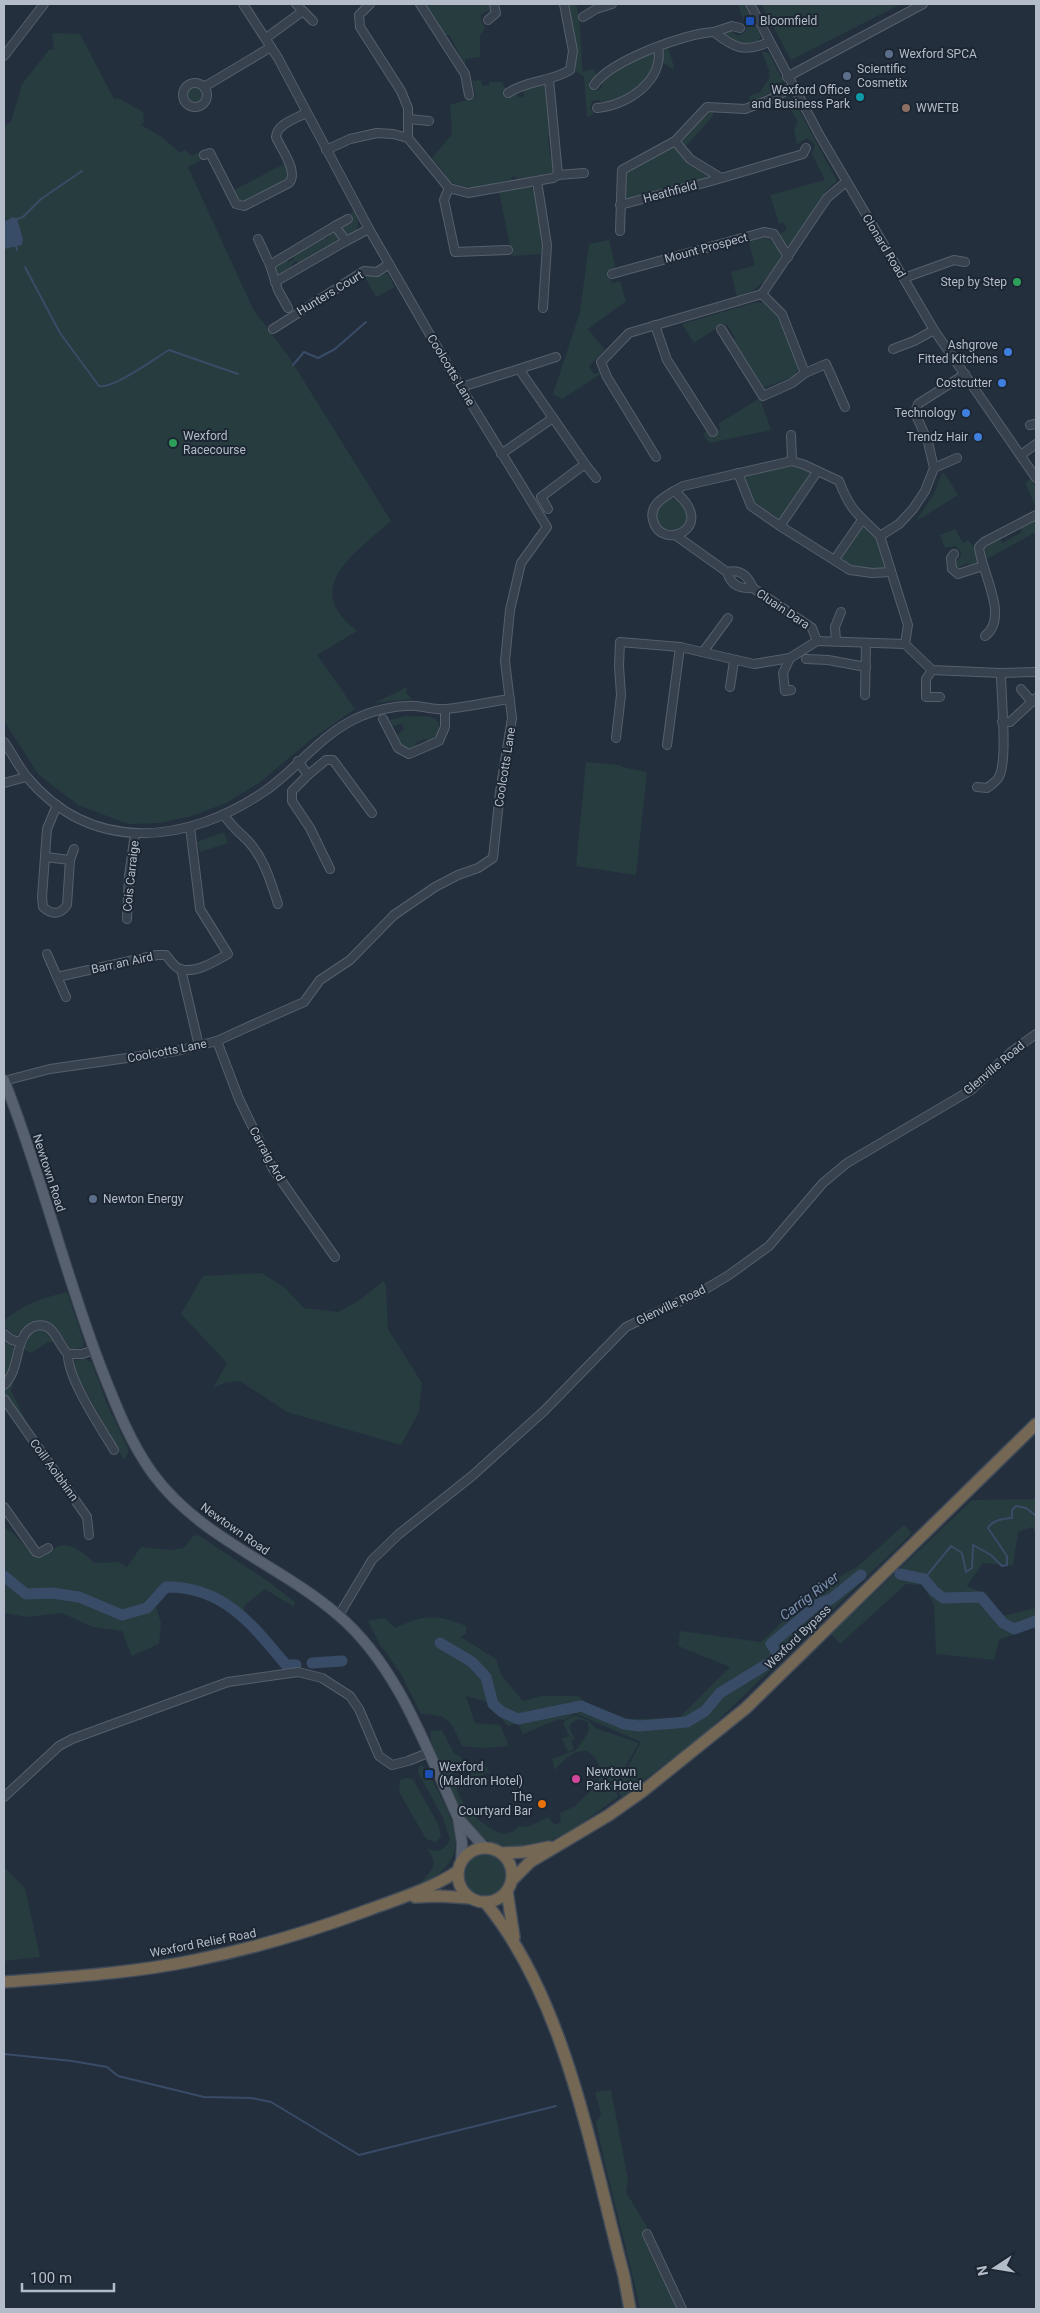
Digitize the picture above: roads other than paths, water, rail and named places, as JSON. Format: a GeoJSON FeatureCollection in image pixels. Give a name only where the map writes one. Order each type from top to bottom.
{"type":"FeatureCollection","features":[{"type":"Feature","properties":{"kind":"highway","name":"Wexford Bypass"},"geometry":{"type":"LineString","coordinates":[[512,1880],[530,1862],[609,1815],[643,1791],[746,1708],[1036,1424]]}},
{"type":"Feature","properties":{"kind":"highway","name":"Wexford Bypass"},"geometry":{"type":"LineString","coordinates":[[501,1853],[524,1852],[558,1845]]}},
{"type":"Feature","properties":{"kind":"highway"},"geometry":{"type":"LineString","coordinates":[[485,1848],[501,1853],[511,1867],[512,1880],[507,1891],[497,1899],[485,1902],[470,1898],[460,1886],[460,1866],[472,1851],[485,1848]]}},
{"type":"Feature","properties":{"kind":"highway","name":"Wexford Relief Road"},"geometry":{"type":"LineString","coordinates":[[4,1982],[146,1968],[195,1961],[265,1944],[330,1924],[436,1886],[460,1866]]}},
{"type":"Feature","properties":{"kind":"highway"},"geometry":{"type":"LineString","coordinates":[[507,1891],[509,1913],[516,1944],[553,2026],[569,2070],[624,2276],[630,2309]]}},
{"type":"Feature","properties":{"kind":"highway","name":"Wexford Relief Road"},"geometry":{"type":"LineString","coordinates":[[401,1898],[439,1896],[470,1898]]}},
{"type":"Feature","properties":{"kind":"highway"},"geometry":{"type":"LineString","coordinates":[[485,1902],[516,1944]]}},
{"type":"Feature","properties":{"kind":"main road","name":"Newtown Road"},"geometry":{"type":"LineString","coordinates":[[4,1080],[35,1163],[63,1258],[94,1350],[128,1434],[154,1475],[184,1508],[215,1533],[302,1588],[339,1615],[368,1646],[392,1679],[458,1818],[462,1843],[460,1866]]}},
{"type":"Feature","properties":{"kind":"main road","name":"Newtown Road"},"geometry":{"type":"LineString","coordinates":[[458,1818],[485,1848]]}},
{"type":"Feature","properties":{"kind":"street"},"geometry":{"type":"LineString","coordinates":[[4,56],[44,4]]}},
{"type":"Feature","properties":{"kind":"street"},"geometry":{"type":"LineString","coordinates":[[245,6],[255,4]]}},
{"type":"Feature","properties":{"kind":"street"},"geometry":{"type":"LineString","coordinates":[[296,4],[314,21]]}},
{"type":"Feature","properties":{"kind":"street"},"geometry":{"type":"LineString","coordinates":[[370,4],[359,15],[360,27],[396,80],[408,108],[408,138]]}},
{"type":"Feature","properties":{"kind":"street"},"geometry":{"type":"LineString","coordinates":[[420,4],[465,74],[470,95]]}},
{"type":"Feature","properties":{"kind":"street"},"geometry":{"type":"LineString","coordinates":[[488,20],[496,13],[494,4]]}},
{"type":"Feature","properties":{"kind":"street"},"geometry":{"type":"LineString","coordinates":[[508,93],[518,86],[549,79],[570,70],[572,40],[564,4]]}},
{"type":"Feature","properties":{"kind":"street"},"geometry":{"type":"LineString","coordinates":[[583,16],[612,4]]}},
{"type":"Feature","properties":{"kind":"street","name":"Clonard Road"},"geometry":{"type":"LineString","coordinates":[[750,4],[787,77],[846,182],[934,330],[1036,478]]}},
{"type":"Feature","properties":{"kind":"street"},"geometry":{"type":"LineString","coordinates":[[787,77],[922,4]]}},
{"type":"Feature","properties":{"kind":"street","name":"Coolcotts Lane"},"geometry":{"type":"LineString","coordinates":[[4,1080],[50,1069],[199,1046],[217,1041],[304,1002],[320,980],[350,960],[369,943],[394,915],[435,887],[458,875],[478,868],[493,858],[500,792],[512,718],[505,661],[510,610],[521,563],[547,527],[390,264],[266,38],[245,6]]}},
{"type":"Feature","properties":{"kind":"street"},"geometry":{"type":"LineString","coordinates":[[266,38],[302,11]]}},
{"type":"Feature","properties":{"kind":"street"},"geometry":{"type":"LineString","coordinates":[[594,85],[603,74],[624,62],[658,47],[685,37],[714,32],[732,26],[740,28]]}},
{"type":"Feature","properties":{"kind":"street"},"geometry":{"type":"LineString","coordinates":[[714,32],[736,48],[749,49],[769,42]]}},
{"type":"Feature","properties":{"kind":"street"},"geometry":{"type":"LineString","coordinates":[[204,87],[271,47]]}},
{"type":"Feature","properties":{"kind":"street"},"geometry":{"type":"LineString","coordinates":[[596,108],[621,104],[644,86],[659,61],[658,47]]}},
{"type":"Feature","properties":{"kind":"street"},"geometry":{"type":"LineString","coordinates":[[549,79],[558,175]]}},
{"type":"Feature","properties":{"kind":"street"},"geometry":{"type":"LineString","coordinates":[[620,231],[622,170],[675,141],[707,107],[745,108],[769,100],[793,87]]}},
{"type":"Feature","properties":{"kind":"street"},"geometry":{"type":"LineString","coordinates":[[204,155],[210,153],[236,204],[244,206],[290,183],[293,179],[293,172],[276,137],[276,131],[306,113]]}},
{"type":"Feature","properties":{"kind":"street"},"geometry":{"type":"LineString","coordinates":[[409,119],[429,121]]}},
{"type":"Feature","properties":{"kind":"street"},"geometry":{"type":"LineString","coordinates":[[326,150],[350,138],[377,133],[393,134],[408,138],[449,188],[475,193],[558,175],[584,173]]}},
{"type":"Feature","properties":{"kind":"street","name":"Heathfield"},"geometry":{"type":"LineString","coordinates":[[675,141],[690,159],[721,178]]}},
{"type":"Feature","properties":{"kind":"street","name":"Heathfield"},"geometry":{"type":"LineString","coordinates":[[620,205],[803,154],[806,148]]}},
{"type":"Feature","properties":{"kind":"street"},"geometry":{"type":"LineString","coordinates":[[537,181],[547,245],[543,308]]}},
{"type":"Feature","properties":{"kind":"street"},"geometry":{"type":"LineString","coordinates":[[656,456],[607,377],[602,362],[629,333],[762,294],[827,198],[846,182]]}},
{"type":"Feature","properties":{"kind":"street"},"geometry":{"type":"LineString","coordinates":[[449,188],[444,200],[455,252],[508,250]]}},
{"type":"Feature","properties":{"kind":"street"},"geometry":{"type":"LineString","coordinates":[[270,265],[348,219]]}},
{"type":"Feature","properties":{"kind":"street"},"geometry":{"type":"LineString","coordinates":[[335,226],[346,241]]}},
{"type":"Feature","properties":{"kind":"street"},"geometry":{"type":"LineString","coordinates":[[275,282],[370,229]]}},
{"type":"Feature","properties":{"kind":"street","name":"Mount Prospect"},"geometry":{"type":"LineString","coordinates":[[612,274],[764,232],[774,234],[788,256]]}},
{"type":"Feature","properties":{"kind":"street"},"geometry":{"type":"LineString","coordinates":[[258,239],[270,265],[275,282],[288,308]]}},
{"type":"Feature","properties":{"kind":"street"},"geometry":{"type":"LineString","coordinates":[[904,278],[954,260],[965,262]]}},
{"type":"Feature","properties":{"kind":"street","name":"Hunters Court"},"geometry":{"type":"LineString","coordinates":[[273,329],[364,270],[376,272],[390,264]]}},
{"type":"Feature","properties":{"kind":"street"},"geometry":{"type":"LineString","coordinates":[[762,294],[782,314],[805,373]]}},
{"type":"Feature","properties":{"kind":"street"},"geometry":{"type":"LineString","coordinates":[[655,325],[667,360],[713,432]]}},
{"type":"Feature","properties":{"kind":"street"},"geometry":{"type":"LineString","coordinates":[[722,329],[764,396],[792,383],[805,373],[826,364],[845,407]]}},
{"type":"Feature","properties":{"kind":"street"},"geometry":{"type":"LineString","coordinates":[[893,350],[934,330]]}},
{"type":"Feature","properties":{"kind":"street"},"geometry":{"type":"LineString","coordinates":[[468,385],[556,357]]}},
{"type":"Feature","properties":{"kind":"street"},"geometry":{"type":"LineString","coordinates":[[519,369],[596,478]]}},
{"type":"Feature","properties":{"kind":"street"},"geometry":{"type":"LineString","coordinates":[[880,536],[899,524],[914,509],[925,491],[934,468],[928,442],[915,413],[918,404],[965,374]]}},
{"type":"Feature","properties":{"kind":"street"},"geometry":{"type":"LineString","coordinates":[[502,454],[553,418]]}},
{"type":"Feature","properties":{"kind":"street"},"geometry":{"type":"LineString","coordinates":[[791,435],[792,462],[805,465],[838,481],[848,505],[880,536],[908,625],[905,644],[932,670],[1001,673],[1036,672]]}},
{"type":"Feature","properties":{"kind":"street"},"geometry":{"type":"LineString","coordinates":[[1021,456],[1036,444]]}},
{"type":"Feature","properties":{"kind":"street"},"geometry":{"type":"LineString","coordinates":[[934,468],[945,466],[957,458]]}},
{"type":"Feature","properties":{"kind":"street","name":"Cluain Dara"},"geometry":{"type":"LineString","coordinates":[[753,588],[742,589],[730,580],[727,572],[675,536],[662,533],[653,523],[652,516],[656,504],[684,486],[792,462]]}},
{"type":"Feature","properties":{"kind":"street"},"geometry":{"type":"LineString","coordinates":[[548,509],[541,497],[586,464]]}},
{"type":"Feature","properties":{"kind":"street"},"geometry":{"type":"LineString","coordinates":[[780,526],[817,472]]}},
{"type":"Feature","properties":{"kind":"street"},"geometry":{"type":"LineString","coordinates":[[738,473],[751,506],[780,526],[856,573],[891,572]]}},
{"type":"Feature","properties":{"kind":"street"},"geometry":{"type":"LineString","coordinates":[[674,491],[685,500],[692,511],[687,530],[675,536]]}},
{"type":"Feature","properties":{"kind":"street"},"geometry":{"type":"LineString","coordinates":[[985,636],[992,631],[996,620],[992,593],[982,566],[979,547],[984,542],[1036,515]]}},
{"type":"Feature","properties":{"kind":"street"},"geometry":{"type":"LineString","coordinates":[[835,559],[862,520]]}},
{"type":"Feature","properties":{"kind":"street"},"geometry":{"type":"LineString","coordinates":[[954,554],[951,558],[952,569],[958,574],[982,566]]}},
{"type":"Feature","properties":{"kind":"street","name":"Cluain Dara"},"geometry":{"type":"LineString","coordinates":[[727,572],[743,573],[749,579],[753,588],[812,628],[817,641],[905,644]]}},
{"type":"Feature","properties":{"kind":"street"},"geometry":{"type":"LineString","coordinates":[[836,641],[835,627],[841,612]]}},
{"type":"Feature","properties":{"kind":"street"},"geometry":{"type":"LineString","coordinates":[[703,652],[728,618]]}},
{"type":"Feature","properties":{"kind":"street"},"geometry":{"type":"LineString","coordinates":[[616,738],[622,695],[618,666],[620,642],[680,647],[754,664],[790,658],[817,641]]}},
{"type":"Feature","properties":{"kind":"street"},"geometry":{"type":"LineString","coordinates":[[865,695],[866,643]]}},
{"type":"Feature","properties":{"kind":"street"},"geometry":{"type":"LineString","coordinates":[[667,745],[680,647]]}},
{"type":"Feature","properties":{"kind":"street"},"geometry":{"type":"LineString","coordinates":[[790,658],[783,673],[785,691],[791,690]]}},
{"type":"Feature","properties":{"kind":"street"},"geometry":{"type":"LineString","coordinates":[[806,659],[828,660],[866,666]]}},
{"type":"Feature","properties":{"kind":"street"},"geometry":{"type":"LineString","coordinates":[[730,687],[734,660]]}},
{"type":"Feature","properties":{"kind":"street"},"geometry":{"type":"LineString","coordinates":[[932,670],[926,679],[926,696],[940,697]]}},
{"type":"Feature","properties":{"kind":"street"},"geometry":{"type":"LineString","coordinates":[[977,787],[987,788],[998,780],[1002,771],[1001,673]]}},
{"type":"Feature","properties":{"kind":"street"},"geometry":{"type":"LineString","coordinates":[[1002,722],[1010,722],[1034,700],[1021,689]]}},
{"type":"Feature","properties":{"kind":"street"},"geometry":{"type":"LineString","coordinates":[[4,742],[26,776],[57,805],[96,826],[135,834],[158,834],[190,827],[224,815],[265,791],[324,738],[356,718],[380,710],[413,706],[444,709],[510,699]]}},
{"type":"Feature","properties":{"kind":"street"},"geometry":{"type":"LineString","coordinates":[[383,719],[398,748],[410,754],[439,741],[445,727],[444,709]]}},
{"type":"Feature","properties":{"kind":"street"},"geometry":{"type":"LineString","coordinates":[[330,869],[310,828],[292,801],[292,791],[326,760],[333,760],[372,813]]}},
{"type":"Feature","properties":{"kind":"street"},"geometry":{"type":"LineString","coordinates":[[298,761],[308,775]]}},
{"type":"Feature","properties":{"kind":"street"},"geometry":{"type":"LineString","coordinates":[[4,783],[26,776]]}},
{"type":"Feature","properties":{"kind":"street"},"geometry":{"type":"LineString","coordinates":[[57,805],[47,829],[43,907],[48,912],[57,914],[67,905],[70,860],[74,849]]}},
{"type":"Feature","properties":{"kind":"street"},"geometry":{"type":"LineString","coordinates":[[224,815],[232,828],[248,841],[268,873],[278,904]]}},
{"type":"Feature","properties":{"kind":"street"},"geometry":{"type":"LineString","coordinates":[[190,827],[200,909],[228,954],[214,962],[186,970],[181,969],[199,1046]]}},
{"type":"Feature","properties":{"kind":"street","name":"Cois Carraige"},"geometry":{"type":"LineString","coordinates":[[126,919],[128,876],[135,834]]}},
{"type":"Feature","properties":{"kind":"street"},"geometry":{"type":"LineString","coordinates":[[46,857],[70,860]]}},
{"type":"Feature","properties":{"kind":"street"},"geometry":{"type":"LineString","coordinates":[[47,954],[66,997]]}},
{"type":"Feature","properties":{"kind":"street","name":"Barr an Aird"},"geometry":{"type":"LineString","coordinates":[[57,977],[157,954],[166,955],[181,969]]}},
{"type":"Feature","properties":{"kind":"street","name":"Glenville Road"},"geometry":{"type":"LineString","coordinates":[[339,1615],[372,1560],[399,1534],[472,1476],[544,1411],[626,1327],[704,1290],[744,1264],[769,1246],[823,1183],[847,1163],[971,1090],[1010,1052],[1036,1034]]}},
{"type":"Feature","properties":{"kind":"street","name":"Carraig Ard"},"geometry":{"type":"LineString","coordinates":[[217,1041],[239,1099],[273,1169],[336,1257]]}},
{"type":"Feature","properties":{"kind":"street"},"geometry":{"type":"LineString","coordinates":[[4,1385],[14,1372],[20,1342],[30,1328],[40,1325],[46,1326],[56,1335],[68,1354],[70,1367],[77,1384],[114,1450]]}},
{"type":"Feature","properties":{"kind":"street"},"geometry":{"type":"LineString","coordinates":[[4,1334],[12,1340],[20,1342]]}},
{"type":"Feature","properties":{"kind":"street"},"geometry":{"type":"LineString","coordinates":[[68,1354],[82,1354],[94,1350]]}},
{"type":"Feature","properties":{"kind":"street","name":"Coill Aoibhinn"},"geometry":{"type":"LineString","coordinates":[[4,1399],[87,1517],[89,1535]]}},
{"type":"Feature","properties":{"kind":"street"},"geometry":{"type":"LineString","coordinates":[[4,1414],[11,1409]]}},
{"type":"Feature","properties":{"kind":"street"},"geometry":{"type":"LineString","coordinates":[[4,1507],[36,1552],[39,1553],[48,1548]]}},
{"type":"Feature","properties":{"kind":"street"},"geometry":{"type":"LineString","coordinates":[[4,1797],[59,1746],[72,1739],[228,1682],[298,1672],[322,1678],[350,1696],[359,1708],[379,1756],[392,1764],[408,1762],[428,1753]]}},
{"type":"Feature","properties":{"kind":"street"},"geometry":{"type":"LineString","coordinates":[[647,2234],[682,2309]]}},
{"type":"Feature","properties":{"kind":"water"},"geometry":{"type":"Polygon","coordinates":[[[13,217],[17,219],[23,239],[22,245],[4,249],[4,222],[13,217]]]}},
{"type":"Feature","properties":{"kind":"waterway"},"geometry":{"type":"LineString","coordinates":[[17,219],[23,217],[41,199],[82,171]]}},
{"type":"Feature","properties":{"kind":"waterway"},"geometry":{"type":"LineString","coordinates":[[16,246],[17,250]]}},
{"type":"Feature","properties":{"kind":"waterway"},"geometry":{"type":"LineString","coordinates":[[25,267],[60,333],[99,386],[105,386],[123,378],[169,350],[238,374]]}},
{"type":"Feature","properties":{"kind":"waterway"},"geometry":{"type":"LineString","coordinates":[[293,365],[304,352],[318,358],[335,349],[366,322]]}},
{"type":"Feature","properties":{"kind":"waterway"},"geometry":{"type":"LineString","coordinates":[[924,1579],[951,1546],[962,1553],[966,1572],[972,1568],[973,1545],[991,1555],[1002,1566],[1007,1565],[1007,1556],[988,1528],[1002,1519],[1012,1518],[1012,1510],[1016,1506],[1026,1508],[1035,1515],[1036,1512]]}},
{"type":"Feature","properties":{"kind":"waterway","name":"Carrig River"},"geometry":{"type":"LineString","coordinates":[[900,1574],[924,1579],[943,1598],[981,1597],[1003,1623],[1014,1629],[1036,1621]]}},
{"type":"Feature","properties":{"kind":"waterway","name":"Carrig River"},"geometry":{"type":"LineString","coordinates":[[440,1643],[472,1662],[486,1677],[493,1704],[502,1712],[518,1719],[581,1706],[624,1724],[639,1726],[687,1722],[705,1711],[720,1693],[772,1661],[777,1653],[771,1644],[818,1604],[831,1599],[861,1575]]}},
{"type":"Feature","properties":{"kind":"waterway","name":"Carrig River"},"geometry":{"type":"LineString","coordinates":[[4,1576],[26,1594],[52,1593],[79,1597],[122,1615],[147,1608],[166,1587],[186,1588],[204,1593],[220,1601],[249,1622],[286,1665],[296,1665]]}},
{"type":"Feature","properties":{"kind":"waterway","name":"Carrig River"},"geometry":{"type":"LineString","coordinates":[[312,1663],[342,1661]]}},
{"type":"Feature","properties":{"kind":"waterway"},"geometry":{"type":"LineString","coordinates":[[4,2054],[72,2061],[107,2067],[118,2076],[204,2097],[251,2098],[271,2102],[359,2155],[556,2106]]}},
{"type":"Feature","properties":{"kind":"place","name":"Bloomfield"},"geometry":{"type":"Point","coordinates":[750,21]}},
{"type":"Feature","properties":{"kind":"place","name":"Wexford SPCA"},"geometry":{"type":"Point","coordinates":[889,54]}},
{"type":"Feature","properties":{"kind":"place","name":"Scientific Cosmetix"},"geometry":{"type":"Point","coordinates":[847,76]}},
{"type":"Feature","properties":{"kind":"place","name":"Wexford Office and Business Park"},"geometry":{"type":"Point","coordinates":[860,97]}},
{"type":"Feature","properties":{"kind":"place","name":"WWETB"},"geometry":{"type":"Point","coordinates":[906,108]}},
{"type":"Feature","properties":{"kind":"place","name":"Step by Step"},"geometry":{"type":"Point","coordinates":[1017,282]}},
{"type":"Feature","properties":{"kind":"place","name":"Ashgrove Fitted Kitchens"},"geometry":{"type":"Point","coordinates":[1008,352]}},
{"type":"Feature","properties":{"kind":"place","name":"Costcutter"},"geometry":{"type":"Point","coordinates":[1002,383]}},
{"type":"Feature","properties":{"kind":"place","name":"Technology"},"geometry":{"type":"Point","coordinates":[966,413]}},
{"type":"Feature","properties":{"kind":"place","name":"Trendz Hair"},"geometry":{"type":"Point","coordinates":[978,437]}},
{"type":"Feature","properties":{"kind":"place","name":"Wexford Racecourse"},"geometry":{"type":"Point","coordinates":[173,443]}},
{"type":"Feature","properties":{"kind":"place","name":"Newton Energy"},"geometry":{"type":"Point","coordinates":[93,1199]}},
{"type":"Feature","properties":{"kind":"place","name":"Wexford (Maldron Hotel)"},"geometry":{"type":"Point","coordinates":[429,1774]}},
{"type":"Feature","properties":{"kind":"place","name":"Newtown Park Hotel"},"geometry":{"type":"Point","coordinates":[576,1779]}},
{"type":"Feature","properties":{"kind":"place","name":"The Courtyard Bar"},"geometry":{"type":"Point","coordinates":[542,1804]}}]}
